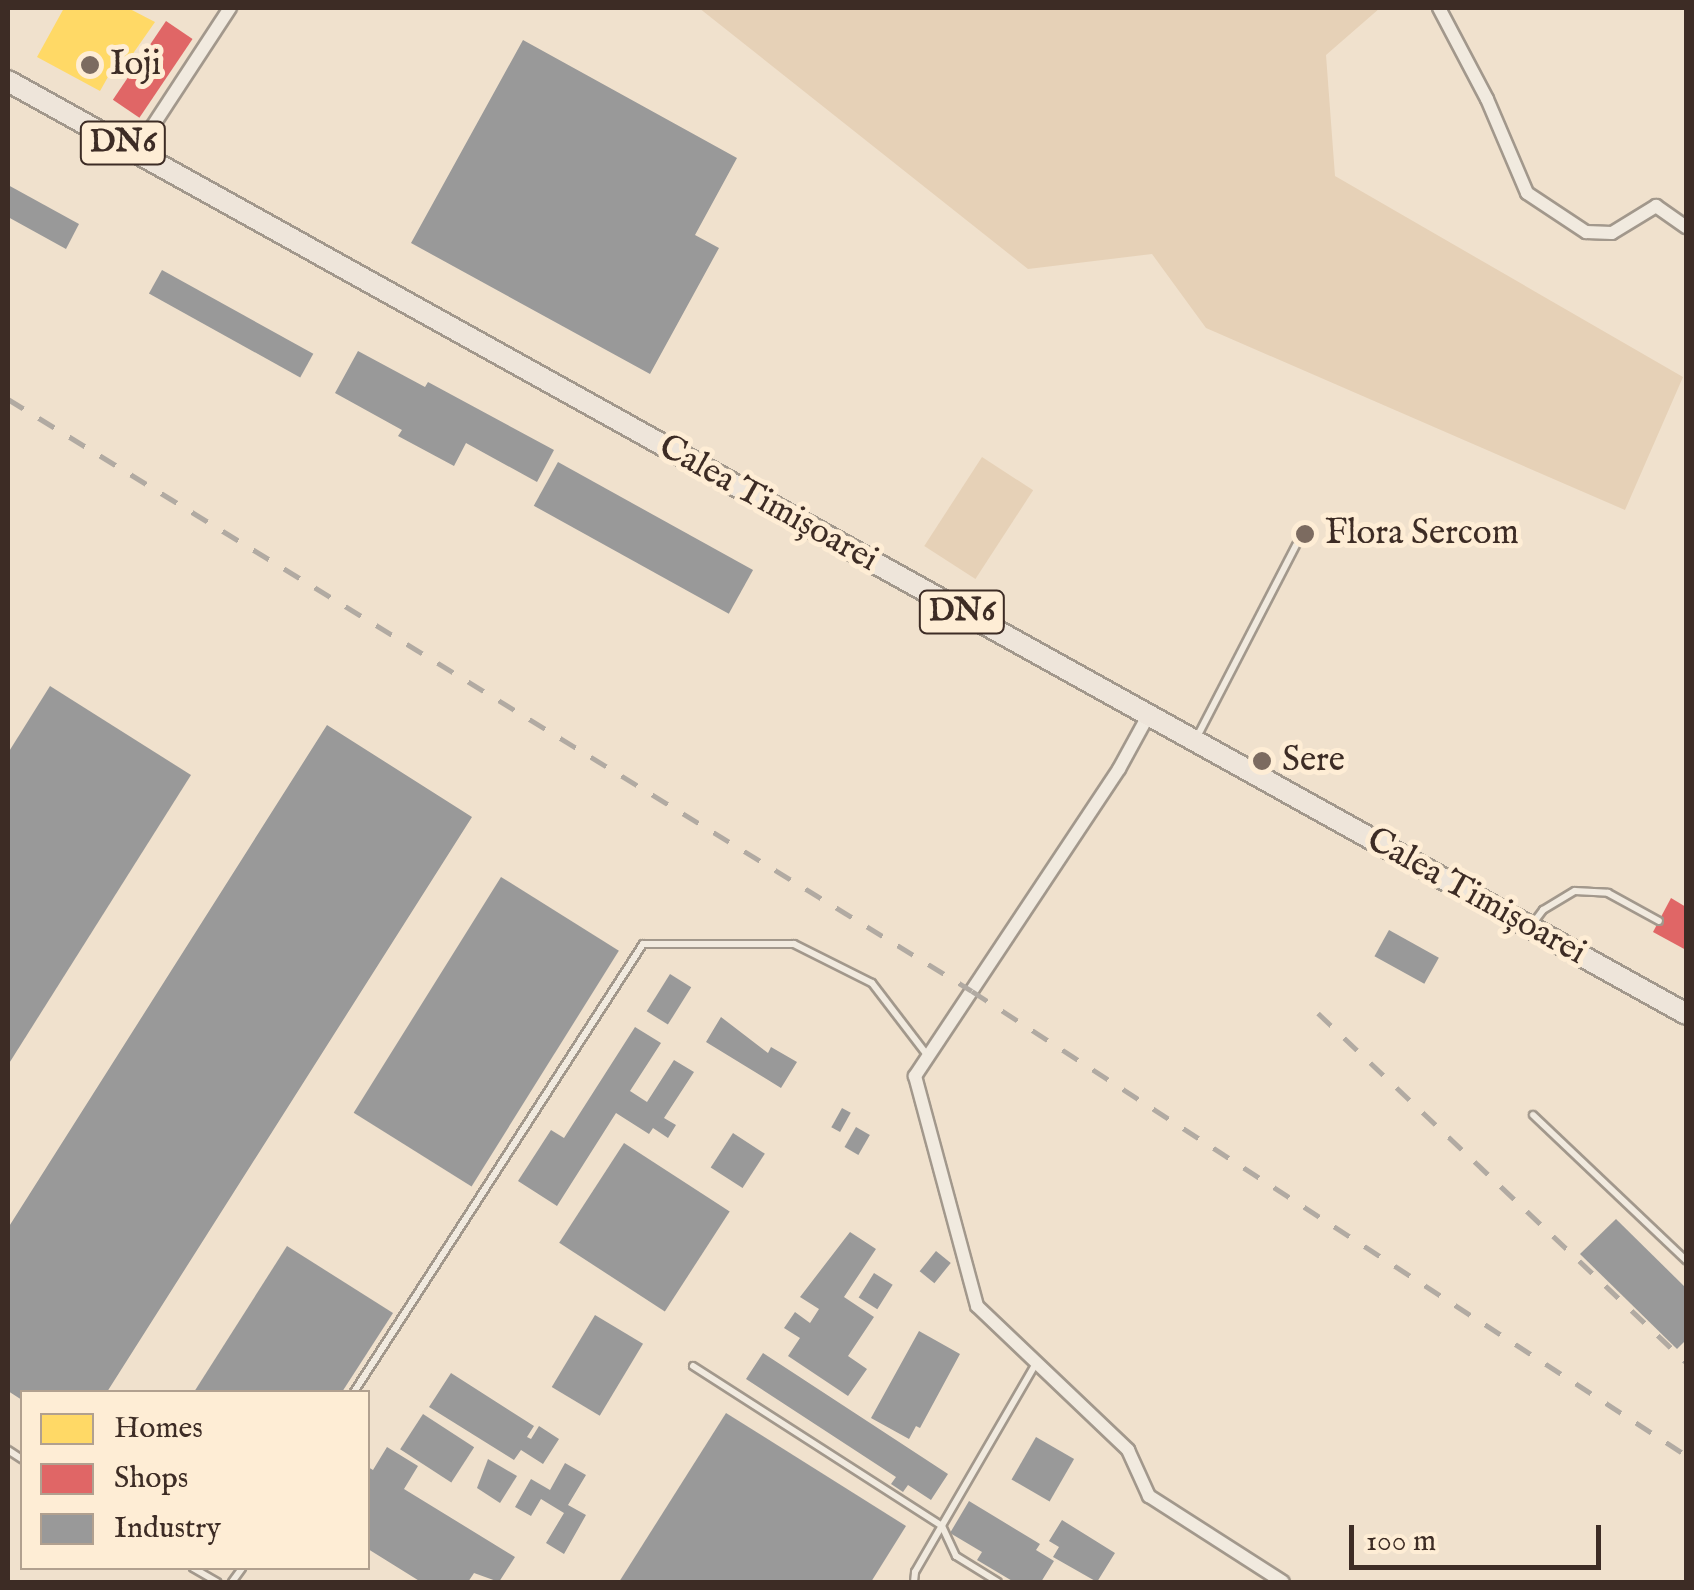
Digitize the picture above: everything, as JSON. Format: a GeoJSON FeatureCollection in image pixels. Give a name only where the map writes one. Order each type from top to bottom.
{"type":"FeatureCollection","features":[{"type":"Feature","properties":{"kind":"main road","name":"Calea Timișoarei"},"geometry":{"type":"LineString","coordinates":[[8,81],[1686,1014]]}},
{"type":"Feature","properties":{"kind":"street"},"geometry":{"type":"LineString","coordinates":[[136,150],[230,8]]}},
{"type":"Feature","properties":{"kind":"street"},"geometry":{"type":"LineString","coordinates":[[1439,8],[1487,98],[1527,193],[1586,232],[1612,234],[1656,206],[1686,227]]}},
{"type":"Feature","properties":{"kind":"street"},"geometry":{"type":"LineString","coordinates":[[1148,716],[1119,770],[915,1076],[978,1306],[1128,1450],[1149,1496],[1283,1582]]}},
{"type":"Feature","properties":{"kind":"lane"},"geometry":{"type":"LineString","coordinates":[[1195,741],[1296,545]]}},
{"type":"Feature","properties":{"kind":"lane"},"geometry":{"type":"LineString","coordinates":[[1531,928],[1543,910],[1575,890],[1608,894],[1659,921]]}},
{"type":"Feature","properties":{"kind":"lane"},"geometry":{"type":"LineString","coordinates":[[355,1390],[643,944],[794,944],[872,983],[928,1056]]}},
{"type":"Feature","properties":{"kind":"lane"},"geometry":{"type":"LineString","coordinates":[[1533,1115],[1686,1260]]}},
{"type":"Feature","properties":{"kind":"lane"},"geometry":{"type":"LineString","coordinates":[[914,1582],[942,1526],[1036,1365]]}},
{"type":"Feature","properties":{"kind":"lane"},"geometry":{"type":"LineString","coordinates":[[693,1366],[942,1526],[956,1556],[998,1582]]}},
{"type":"Feature","properties":{"kind":"shaded area"},"geometry":{"type":"Polygon","coordinates":[[[699,8],[1380,8],[1326,55],[1335,176],[1683,377],[1625,510],[1206,328],[1152,254],[1028,269],[699,8]]]}},
{"type":"Feature","properties":{"kind":"shaded area"},"geometry":{"type":"Polygon","coordinates":[[[982,457],[1033,490],[975,579],[924,546],[982,457]]]}},
{"type":"Feature","properties":{"kind":"building: Homes"},"geometry":{"type":"Polygon","coordinates":[[[64,8],[128,8],[155,22],[125,65],[117,61],[100,91],[37,57],[64,8]]]}},
{"type":"Feature","properties":{"kind":"building: Shops"},"geometry":{"type":"Polygon","coordinates":[[[166,21],[193,39],[139,118],[113,100],[166,21]]]}},
{"type":"Feature","properties":{"kind":"building: Shops"},"geometry":{"type":"Polygon","coordinates":[[[1671,898],[1686,907],[1686,950],[1653,932],[1671,898]]]}},
{"type":"Feature","properties":{"kind":"building: Industry"},"geometry":{"type":"Polygon","coordinates":[[[523,40],[737,158],[695,235],[719,248],[650,374],[411,243],[523,40]]]}},
{"type":"Feature","properties":{"kind":"building: Industry"},"geometry":{"type":"Polygon","coordinates":[[[8,185],[79,224],[66,249],[8,217],[8,185]]]}},
{"type":"Feature","properties":{"kind":"building: Industry"},"geometry":{"type":"Polygon","coordinates":[[[162,270],[313,354],[300,377],[149,294],[162,270]]]}},
{"type":"Feature","properties":{"kind":"building: Industry"},"geometry":{"type":"Polygon","coordinates":[[[358,351],[425,387],[428,382],[554,450],[537,482],[466,443],[454,466],[398,436],[402,430],[335,393],[358,351]]]}},
{"type":"Feature","properties":{"kind":"building: Industry"},"geometry":{"type":"Polygon","coordinates":[[[558,462],[753,570],[729,614],[534,506],[558,462]]]}},
{"type":"Feature","properties":{"kind":"building: Industry"},"geometry":{"type":"Polygon","coordinates":[[[50,686],[191,775],[8,1065],[8,753],[50,686]]]}},
{"type":"Feature","properties":{"kind":"building: Industry"},"geometry":{"type":"Polygon","coordinates":[[[327,725],[472,817],[108,1390],[20,1390],[20,1399],[8,1391],[8,1228],[327,725]]]}},
{"type":"Feature","properties":{"kind":"building: Industry"},"geometry":{"type":"Polygon","coordinates":[[[501,877],[619,951],[472,1186],[354,1113],[501,877]]]}},
{"type":"Feature","properties":{"kind":"building: Industry"},"geometry":{"type":"Polygon","coordinates":[[[1389,930],[1439,958],[1424,984],[1374,956],[1389,930]]]}},
{"type":"Feature","properties":{"kind":"building: Industry"},"geometry":{"type":"Polygon","coordinates":[[[670,974],[691,987],[668,1025],[647,1011],[670,974]]]}},
{"type":"Feature","properties":{"kind":"building: Industry"},"geometry":{"type":"Polygon","coordinates":[[[721,1017],[768,1053],[771,1047],[797,1062],[781,1088],[706,1042],[721,1017]]]}},
{"type":"Feature","properties":{"kind":"building: Industry"},"geometry":{"type":"Polygon","coordinates":[[[635,1027],[661,1043],[630,1091],[647,1102],[674,1060],[694,1072],[664,1118],[676,1125],[668,1138],[653,1128],[649,1134],[616,1113],[557,1206],[518,1181],[551,1130],[564,1138],[635,1027]]]}},
{"type":"Feature","properties":{"kind":"building: Industry"},"geometry":{"type":"Polygon","coordinates":[[[842,1108],[851,1113],[840,1132],[831,1127],[842,1108]]]}},
{"type":"Feature","properties":{"kind":"building: Industry"},"geometry":{"type":"Polygon","coordinates":[[[856,1127],[870,1135],[858,1155],[844,1147],[856,1127]]]}},
{"type":"Feature","properties":{"kind":"building: Industry"},"geometry":{"type":"Polygon","coordinates":[[[733,1133],[765,1154],[743,1188],[711,1167],[733,1133]]]}},
{"type":"Feature","properties":{"kind":"building: Industry"},"geometry":{"type":"Polygon","coordinates":[[[624,1143],[730,1212],[665,1311],[559,1243],[624,1143]]]}},
{"type":"Feature","properties":{"kind":"building: Industry"},"geometry":{"type":"Polygon","coordinates":[[[1616,1219],[1686,1288],[1686,1340],[1677,1349],[1580,1254],[1616,1219]]]}},
{"type":"Feature","properties":{"kind":"building: Industry"},"geometry":{"type":"Polygon","coordinates":[[[850,1232],[876,1249],[844,1297],[874,1317],[848,1356],[867,1369],[848,1396],[788,1356],[800,1338],[784,1328],[795,1312],[810,1323],[819,1309],[800,1297],[850,1232]]]}},
{"type":"Feature","properties":{"kind":"building: Industry"},"geometry":{"type":"Polygon","coordinates":[[[287,1246],[393,1313],[343,1390],[195,1390],[287,1246]]]}},
{"type":"Feature","properties":{"kind":"building: Industry"},"geometry":{"type":"Polygon","coordinates":[[[936,1251],[951,1263],[934,1283],[920,1271],[936,1251]]]}},
{"type":"Feature","properties":{"kind":"building: Industry"},"geometry":{"type":"Polygon","coordinates":[[[874,1273],[893,1285],[877,1309],[859,1298],[874,1273]]]}},
{"type":"Feature","properties":{"kind":"building: Industry"},"geometry":{"type":"Polygon","coordinates":[[[595,1315],[643,1344],[600,1416],[552,1387],[595,1315]]]}},
{"type":"Feature","properties":{"kind":"building: Industry"},"geometry":{"type":"Polygon","coordinates":[[[919,1331],[960,1354],[920,1428],[916,1426],[909,1439],[871,1418],[919,1331]]]}},
{"type":"Feature","properties":{"kind":"building: Industry"},"geometry":{"type":"Polygon","coordinates":[[[763,1353],[948,1474],[931,1500],[908,1485],[903,1492],[891,1484],[896,1477],[746,1379],[763,1353]]]}},
{"type":"Feature","properties":{"kind":"building: Industry"},"geometry":{"type":"Polygon","coordinates":[[[451,1373],[534,1426],[527,1437],[531,1439],[539,1426],[559,1439],[543,1464],[521,1450],[514,1460],[429,1407],[451,1373]]]}},
{"type":"Feature","properties":{"kind":"building: Industry"},"geometry":{"type":"Polygon","coordinates":[[[726,1413],[906,1526],[871,1582],[619,1582],[726,1413]]]}},
{"type":"Feature","properties":{"kind":"building: Industry"},"geometry":{"type":"Polygon","coordinates":[[[423,1414],[474,1447],[451,1482],[400,1449],[423,1414]]]}},
{"type":"Feature","properties":{"kind":"building: Industry"},"geometry":{"type":"Polygon","coordinates":[[[1036,1437],[1074,1459],[1050,1501],[1012,1479],[1036,1437]]]}},
{"type":"Feature","properties":{"kind":"building: Industry"},"geometry":{"type":"Polygon","coordinates":[[[387,1447],[418,1466],[404,1489],[515,1557],[499,1582],[474,1573],[468,1582],[421,1582],[370,1550],[370,1468],[373,1470],[387,1447]]]}},
{"type":"Feature","properties":{"kind":"building: Industry"},"geometry":{"type":"Polygon","coordinates":[[[488,1459],[517,1476],[500,1503],[477,1488],[488,1459]]]}},
{"type":"Feature","properties":{"kind":"building: Industry"},"geometry":{"type":"Polygon","coordinates":[[[565,1463],[586,1475],[568,1505],[586,1515],[564,1554],[546,1543],[564,1513],[541,1499],[531,1516],[515,1507],[531,1479],[550,1490],[565,1463]]]}},
{"type":"Feature","properties":{"kind":"building: Industry"},"geometry":{"type":"Polygon","coordinates":[[[969,1501],[1040,1544],[1036,1550],[1054,1561],[1041,1582],[1014,1582],[977,1560],[982,1552],[950,1533],[969,1501]]]}},
{"type":"Feature","properties":{"kind":"building: Industry"},"geometry":{"type":"Polygon","coordinates":[[[1062,1520],[1115,1553],[1097,1582],[1053,1557],[1059,1547],[1049,1541],[1062,1520]]]}},
{"type":"Feature","properties":{"kind":"railway"},"geometry":{"type":"LineString","coordinates":[[8,399],[972,991],[1686,1455]]}},
{"type":"Feature","properties":{"kind":"railway"},"geometry":{"type":"LineString","coordinates":[[1318,1013],[1686,1362]]}},
{"type":"Feature","properties":{"kind":"place","name":"Ioji"},"geometry":{"type":"Point","coordinates":[90,65]}},
{"type":"Feature","properties":{"kind":"place","name":"Flora Sercom"},"geometry":{"type":"Point","coordinates":[1305,534]}},
{"type":"Feature","properties":{"kind":"place","name":"Sere"},"geometry":{"type":"Point","coordinates":[1262,761]}}]}
